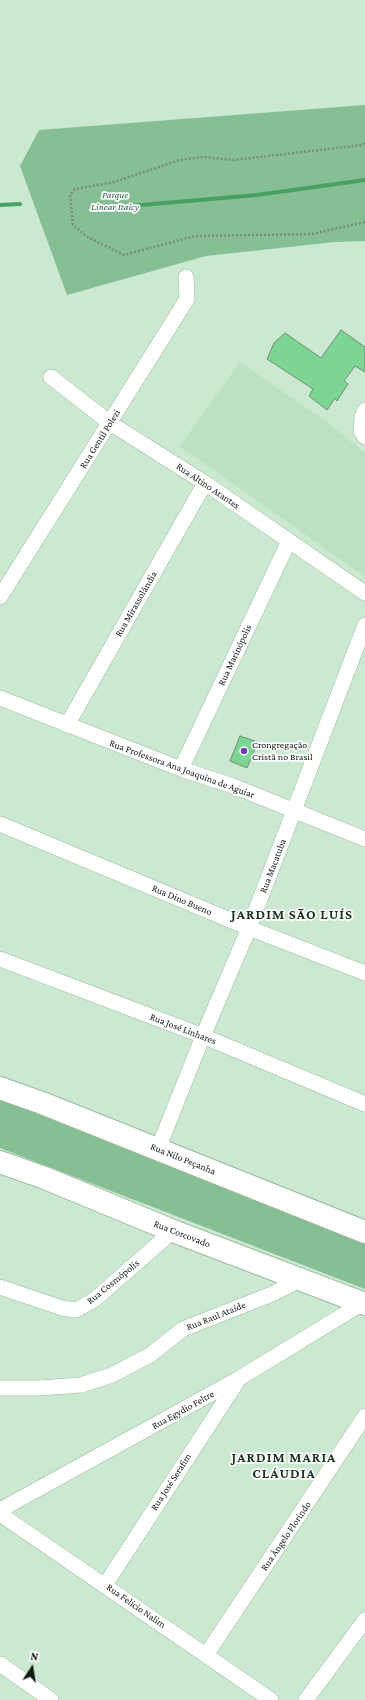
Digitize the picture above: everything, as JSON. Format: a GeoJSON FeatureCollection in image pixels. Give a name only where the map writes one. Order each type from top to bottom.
{"type":"FeatureCollection","features":[{"type":"Feature","properties":{"kind":"street","name":"Rua Gentil Polezi"},"geometry":{"type":"LineString","coordinates":[[0,597],[186,299],[186,277]]}},
{"type":"Feature","properties":{"kind":"street","name":"Rua Altino Arantes"},"geometry":{"type":"LineString","coordinates":[[51,377],[110,423],[205,483],[365,593]]}},
{"type":"Feature","properties":{"kind":"street"},"geometry":{"type":"LineString","coordinates":[[363,434],[362,418],[365,410]]}},
{"type":"Feature","properties":{"kind":"street","name":"Rua Mirassolândia"},"geometry":{"type":"LineString","coordinates":[[67,725],[205,483]]}},
{"type":"Feature","properties":{"kind":"street","name":"Rua Marinópolis"},"geometry":{"type":"LineString","coordinates":[[181,769],[289,541]]}},
{"type":"Feature","properties":{"kind":"street","name":"Rua Macatuba"},"geometry":{"type":"LineString","coordinates":[[158,1149],[203,1036],[249,928],[365,625]]}},
{"type":"Feature","properties":{"kind":"street","name":"Rua Professora Ana Joaquina de Aguiar"},"geometry":{"type":"LineString","coordinates":[[0,698],[181,769],[233,786],[365,839]]}},
{"type":"Feature","properties":{"kind":"street","name":"Rua Dino Bueno"},"geometry":{"type":"LineString","coordinates":[[0,824],[249,928],[365,973]]}},
{"type":"Feature","properties":{"kind":"street","name":"Rua José Linhares"},"geometry":{"type":"LineString","coordinates":[[0,959],[203,1036],[365,1104]]}},
{"type":"Feature","properties":{"kind":"street","name":"Rua Nilo Peçanha"},"geometry":{"type":"LineString","coordinates":[[0,1088],[158,1149],[365,1232]]}},
{"type":"Feature","properties":{"kind":"street","name":"Rua Corcovado"},"geometry":{"type":"LineString","coordinates":[[0,1162],[44,1178],[173,1231],[364,1303]]}},
{"type":"Feature","properties":{"kind":"street","name":"Rua Cosmópolis"},"geometry":{"type":"LineString","coordinates":[[0,1287],[62,1308],[76,1310],[94,1300],[173,1231]]}},
{"type":"Feature","properties":{"kind":"street","name":"Rua Raul Ataíde"},"geometry":{"type":"LineString","coordinates":[[0,1388],[39,1388],[81,1385],[112,1376],[150,1355],[183,1329],[272,1294],[292,1284],[297,1278]]}},
{"type":"Feature","properties":{"kind":"street","name":"Rua Egydio Feltre"},"geometry":{"type":"LineString","coordinates":[[0,1510],[238,1380],[364,1303]]}},
{"type":"Feature","properties":{"kind":"street","name":"Rua José Serafim"},"geometry":{"type":"LineString","coordinates":[[105,1585],[238,1380]]}},
{"type":"Feature","properties":{"kind":"street","name":"Rua Ângelo Florindo"},"geometry":{"type":"LineString","coordinates":[[206,1655],[365,1416]]}},
{"type":"Feature","properties":{"kind":"street","name":"Rua Felício Nalim"},"geometry":{"type":"LineString","coordinates":[[0,1514],[271,1700]]}},
{"type":"Feature","properties":{"kind":"street"},"geometry":{"type":"LineString","coordinates":[[306,1700],[365,1620]]}},
{"type":"Feature","properties":{"kind":"street"},"geometry":{"type":"LineString","coordinates":[[0,1664],[51,1700]]}},
{"type":"Feature","properties":{"kind":"path"},"geometry":{"type":"LineString","coordinates":[[365,143],[234,160],[203,157],[180,160],[114,182],[75,189],[70,195],[73,226],[89,238],[124,255],[195,236],[312,234],[365,222]]}},
{"type":"Feature","properties":{"kind":"shaded area"},"geometry":{"type":"Polygon","coordinates":[[[240,362],[331,425],[365,453],[365,577],[180,446],[240,362]]]}},
{"type":"Feature","properties":{"kind":"green space","name":"Parque Linear Itaicy"},"geometry":{"type":"Polygon","coordinates":[[[365,105],[365,241],[335,242],[206,256],[67,295],[20,166],[39,130],[365,105]]]}},
{"type":"Feature","properties":{"kind":"green space"},"geometry":{"type":"Polygon","coordinates":[[[0,1097],[365,1244],[365,1289],[0,1148],[0,1097]]]}},
{"type":"Feature","properties":{"kind":"building"},"geometry":{"type":"Polygon","coordinates":[[[341,330],[365,347],[365,372],[355,366],[344,381],[348,384],[337,401],[335,398],[327,410],[309,396],[313,389],[267,359],[274,343],[285,333],[321,358],[341,330]]]}},
{"type":"Feature","properties":{"kind":"building","name":"Crongregação Cristã no Brasil"},"geometry":{"type":"Polygon","coordinates":[[[240,736],[258,742],[247,768],[230,761],[240,736]]]}},
{"type":"Feature","properties":{"kind":"waterway"},"geometry":{"type":"LineString","coordinates":[[95,209],[257,195],[365,180]]}},
{"type":"Feature","properties":{"kind":"waterway"},"geometry":{"type":"LineString","coordinates":[[0,205],[20,204]]}},
{"type":"Feature","properties":{"kind":"place","name":"Crongregação Cristã no Brasil"},"geometry":{"type":"Point","coordinates":[244,751]}},
{"type":"Feature","properties":{"kind":"district","name":"JARDIM SÃO LUÍS"},"geometry":{"type":"Point","coordinates":[292,915]}},
{"type":"Feature","properties":{"kind":"district","name":"JARDIM MARIA CLÁUDIA"},"geometry":{"type":"Point","coordinates":[284,1466]}}]}
